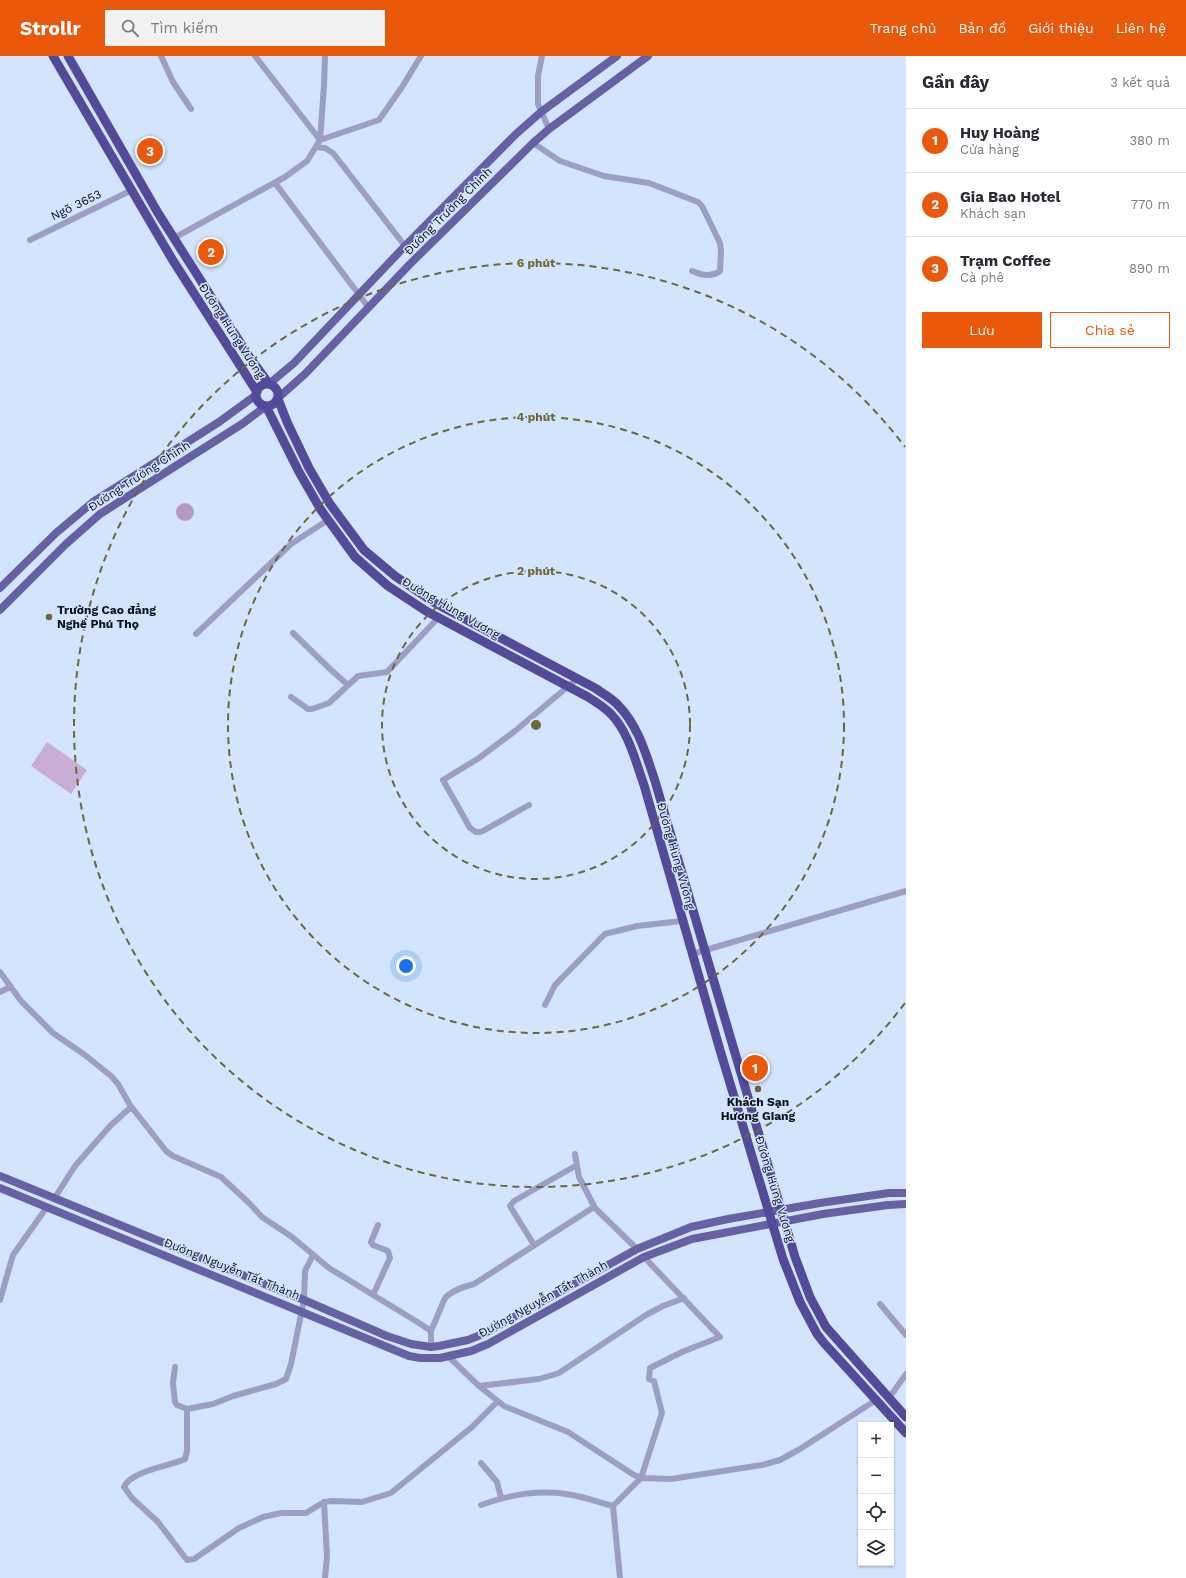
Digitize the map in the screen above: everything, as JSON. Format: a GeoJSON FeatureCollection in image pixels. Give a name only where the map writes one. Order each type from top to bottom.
{"type":"FeatureCollection","features":[{"type":"Feature","properties":{"kind":"highway","name":"Đường Hùng Vương"},"geometry":{"type":"LineString","coordinates":[[53,56],[172,259],[257,393]]}},
{"type":"Feature","properties":{"kind":"highway","name":"Đường Hùng Vương"},"geometry":{"type":"LineString","coordinates":[[68,56],[174,238],[248,355],[269,384]]}},
{"type":"Feature","properties":{"kind":"highway"},"geometry":{"type":"LineString","coordinates":[[269,384],[276,389],[278,399],[273,404],[266,406],[259,403],[257,393],[262,386],[269,384]]}},
{"type":"Feature","properties":{"kind":"highway","name":"Đường Hùng Vương"},"geometry":{"type":"LineString","coordinates":[[278,399],[309,468],[330,504],[364,550],[395,576],[435,603],[578,678],[617,704],[626,714],[640,738],[656,781],[795,1257],[810,1297],[826,1327],[906,1417]]}},
{"type":"Feature","properties":{"kind":"highway","name":"Đường Hùng Vương"},"geometry":{"type":"LineString","coordinates":[[266,406],[299,472],[328,520],[355,557],[388,586],[439,617],[588,697],[610,713],[626,737],[644,785],[682,921],[783,1259],[800,1302],[817,1334],[906,1433]]}},
{"type":"Feature","properties":{"kind":"main road","name":"Đường Trường Chinh"},"geometry":{"type":"LineString","coordinates":[[269,384],[294,363],[405,246],[516,134],[541,112],[617,56]]}},
{"type":"Feature","properties":{"kind":"main road","name":"Đường Trường Chinh"},"geometry":{"type":"LineString","coordinates":[[278,399],[305,374],[410,264],[533,143],[549,129],[648,56]]}},
{"type":"Feature","properties":{"kind":"main road","name":"Đường Trường Chinh"},"geometry":{"type":"LineString","coordinates":[[0,588],[56,533],[93,502],[219,422],[257,393]]}},
{"type":"Feature","properties":{"kind":"main road","name":"Đường Trường Chinh"},"geometry":{"type":"LineString","coordinates":[[0,610],[66,544],[100,514],[242,424],[266,406]]}},
{"type":"Feature","properties":{"kind":"main road","name":"Đường Nguyễn Tất Thành"},"geometry":{"type":"LineString","coordinates":[[0,1176],[304,1300],[387,1336],[411,1344],[430,1347],[456,1343],[483,1334],[637,1248],[702,1224],[781,1209],[868,1196],[906,1193]]}},
{"type":"Feature","properties":{"kind":"main road","name":"Đường Nguyễn Tất Thành"},"geometry":{"type":"LineString","coordinates":[[0,1188],[302,1311],[386,1347],[410,1356],[431,1359],[449,1357],[471,1351],[488,1344],[647,1256],[692,1239],[711,1234],[823,1214],[888,1204],[906,1204]]}},
{"type":"Feature","properties":{"kind":"main road"},"geometry":{"type":"LineString","coordinates":[[577,1282],[582,1292]]}},
{"type":"Feature","properties":{"kind":"street"},"geometry":{"type":"LineString","coordinates":[[161,56],[173,82],[191,109]]}},
{"type":"Feature","properties":{"kind":"street"},"geometry":{"type":"LineString","coordinates":[[255,56],[320,140]]}},
{"type":"Feature","properties":{"kind":"street"},"geometry":{"type":"LineString","coordinates":[[174,238],[275,183],[304,165],[320,140],[325,56]]}},
{"type":"Feature","properties":{"kind":"street"},"geometry":{"type":"LineString","coordinates":[[320,140],[379,120],[421,56]]}},
{"type":"Feature","properties":{"kind":"street"},"geometry":{"type":"LineString","coordinates":[[542,56],[538,76],[538,104],[549,129]]}},
{"type":"Feature","properties":{"kind":"street"},"geometry":{"type":"LineString","coordinates":[[533,143],[560,161],[604,176],[649,183],[698,202],[702,206],[720,243],[720,271],[713,274],[702,275],[692,271]]}},
{"type":"Feature","properties":{"kind":"street"},"geometry":{"type":"LineString","coordinates":[[316,147],[325,148],[333,153],[405,246]]}},
{"type":"Feature","properties":{"kind":"street"},"geometry":{"type":"LineString","coordinates":[[275,183],[369,308]]}},
{"type":"Feature","properties":{"kind":"street","name":"Ngõ 3653"},"geometry":{"type":"LineString","coordinates":[[30,240],[132,190]]}},
{"type":"Feature","properties":{"kind":"street"},"geometry":{"type":"LineString","coordinates":[[196,634],[291,544],[328,520]]}},
{"type":"Feature","properties":{"kind":"street"},"geometry":{"type":"LineString","coordinates":[[291,697],[308,709],[329,703],[360,676],[388,671],[439,617]]}},
{"type":"Feature","properties":{"kind":"street"},"geometry":{"type":"LineString","coordinates":[[293,633],[348,685]]}},
{"type":"Feature","properties":{"kind":"street"},"geometry":{"type":"LineString","coordinates":[[529,805],[481,832],[476,832],[470,828],[443,780],[479,758],[515,731],[578,678]]}},
{"type":"Feature","properties":{"kind":"street"},"geometry":{"type":"LineString","coordinates":[[692,954],[704,949],[906,891]]}},
{"type":"Feature","properties":{"kind":"street"},"geometry":{"type":"LineString","coordinates":[[545,1005],[555,984],[605,934],[637,926],[682,921]]}},
{"type":"Feature","properties":{"kind":"street"},"geometry":{"type":"LineString","coordinates":[[0,972],[21,1001],[53,1033],[85,1055],[111,1076],[118,1084],[131,1107],[166,1151],[173,1156],[221,1177],[249,1202],[262,1217],[292,1237],[345,1279],[420,1322],[431,1331]]}},
{"type":"Feature","properties":{"kind":"street"},"geometry":{"type":"LineString","coordinates":[[0,992],[10,987]]}},
{"type":"Feature","properties":{"kind":"street"},"geometry":{"type":"LineString","coordinates":[[54,1199],[75,1166],[110,1126],[131,1107]]}},
{"type":"Feature","properties":{"kind":"street"},"geometry":{"type":"LineString","coordinates":[[575,1154],[579,1177],[594,1207],[637,1248]]}},
{"type":"Feature","properties":{"kind":"street"},"geometry":{"type":"LineString","coordinates":[[534,1245],[510,1206],[514,1201],[577,1165]]}},
{"type":"Feature","properties":{"kind":"street"},"geometry":{"type":"LineString","coordinates":[[0,1300],[13,1255],[47,1207]]}},
{"type":"Feature","properties":{"kind":"street"},"geometry":{"type":"LineString","coordinates":[[430,1347],[431,1331],[445,1298],[450,1293],[474,1284],[594,1207]]}},
{"type":"Feature","properties":{"kind":"street"},"geometry":{"type":"LineString","coordinates":[[373,1294],[390,1258],[388,1251],[373,1245],[371,1242],[378,1225]]}},
{"type":"Feature","properties":{"kind":"street"},"geometry":{"type":"LineString","coordinates":[[175,1367],[173,1383],[175,1402],[177,1405],[187,1409],[213,1404],[233,1396],[276,1384],[286,1379],[291,1364],[304,1300],[305,1271],[313,1255]]}},
{"type":"Feature","properties":{"kind":"street"},"geometry":{"type":"LineString","coordinates":[[613,1506],[641,1478],[662,1413],[654,1381],[649,1378],[650,1368],[682,1352],[720,1337],[647,1256]]}},
{"type":"Feature","properties":{"kind":"street"},"geometry":{"type":"LineString","coordinates":[[479,1386],[539,1379],[559,1373],[640,1318],[663,1306],[684,1298]]}},
{"type":"Feature","properties":{"kind":"street"},"geometry":{"type":"LineString","coordinates":[[880,1304],[906,1335]]}},
{"type":"Feature","properties":{"kind":"street"},"geometry":{"type":"LineString","coordinates":[[449,1357],[498,1402],[510,1409],[568,1432],[641,1478],[671,1479],[762,1465],[780,1460],[800,1450],[876,1400]]}},
{"type":"Feature","properties":{"kind":"street"},"geometry":{"type":"LineString","coordinates":[[889,1398],[906,1374]]}},
{"type":"Feature","properties":{"kind":"street"},"geometry":{"type":"LineString","coordinates":[[187,1409],[187,1451],[185,1459],[147,1470],[127,1482],[124,1487],[132,1498],[158,1522],[186,1560],[194,1559],[239,1528],[262,1517],[281,1513],[306,1513],[324,1502],[362,1502],[396,1490],[472,1427],[498,1402]]}},
{"type":"Feature","properties":{"kind":"street"},"geometry":{"type":"LineString","coordinates":[[481,1463],[498,1482],[501,1498]]}},
{"type":"Feature","properties":{"kind":"street"},"geometry":{"type":"LineString","coordinates":[[481,1506],[501,1498],[541,1492],[567,1494],[613,1506]]}},
{"type":"Feature","properties":{"kind":"street"},"geometry":{"type":"LineString","coordinates":[[324,1502],[327,1557],[325,1578]]}},
{"type":"Feature","properties":{"kind":"street"},"geometry":{"type":"LineString","coordinates":[[613,1506],[620,1578]]}},
{"type":"Feature","properties":{"kind":"shaded area"},"geometry":{"type":"Polygon","coordinates":[[[185,503],[189,504],[193,508],[193,516],[189,520],[185,521],[181,520],[177,516],[176,512],[177,508],[181,504],[185,503]]]}},
{"type":"Feature","properties":{"kind":"shaded area"},"geometry":{"type":"Polygon","coordinates":[[[47,742],[87,770],[71,794],[31,766],[47,742]]]}},
{"type":"Feature","properties":{"kind":"place","name":"Trạm Coffee"},"geometry":{"type":"Point","coordinates":[150,151]}},
{"type":"Feature","properties":{"kind":"place","name":"Gia Bao Hotel"},"geometry":{"type":"Point","coordinates":[211,252]}},
{"type":"Feature","properties":{"kind":"place","name":"Trường Cao đẳng Nghề Phú Thọ"},"geometry":{"type":"Point","coordinates":[49,617]}},
{"type":"Feature","properties":{"kind":"place","name":"Huy Hoàng"},"geometry":{"type":"Point","coordinates":[755,1068]}},
{"type":"Feature","properties":{"kind":"place","name":"Khách Sạn Hương Giang"},"geometry":{"type":"Point","coordinates":[758,1089]}}]}
